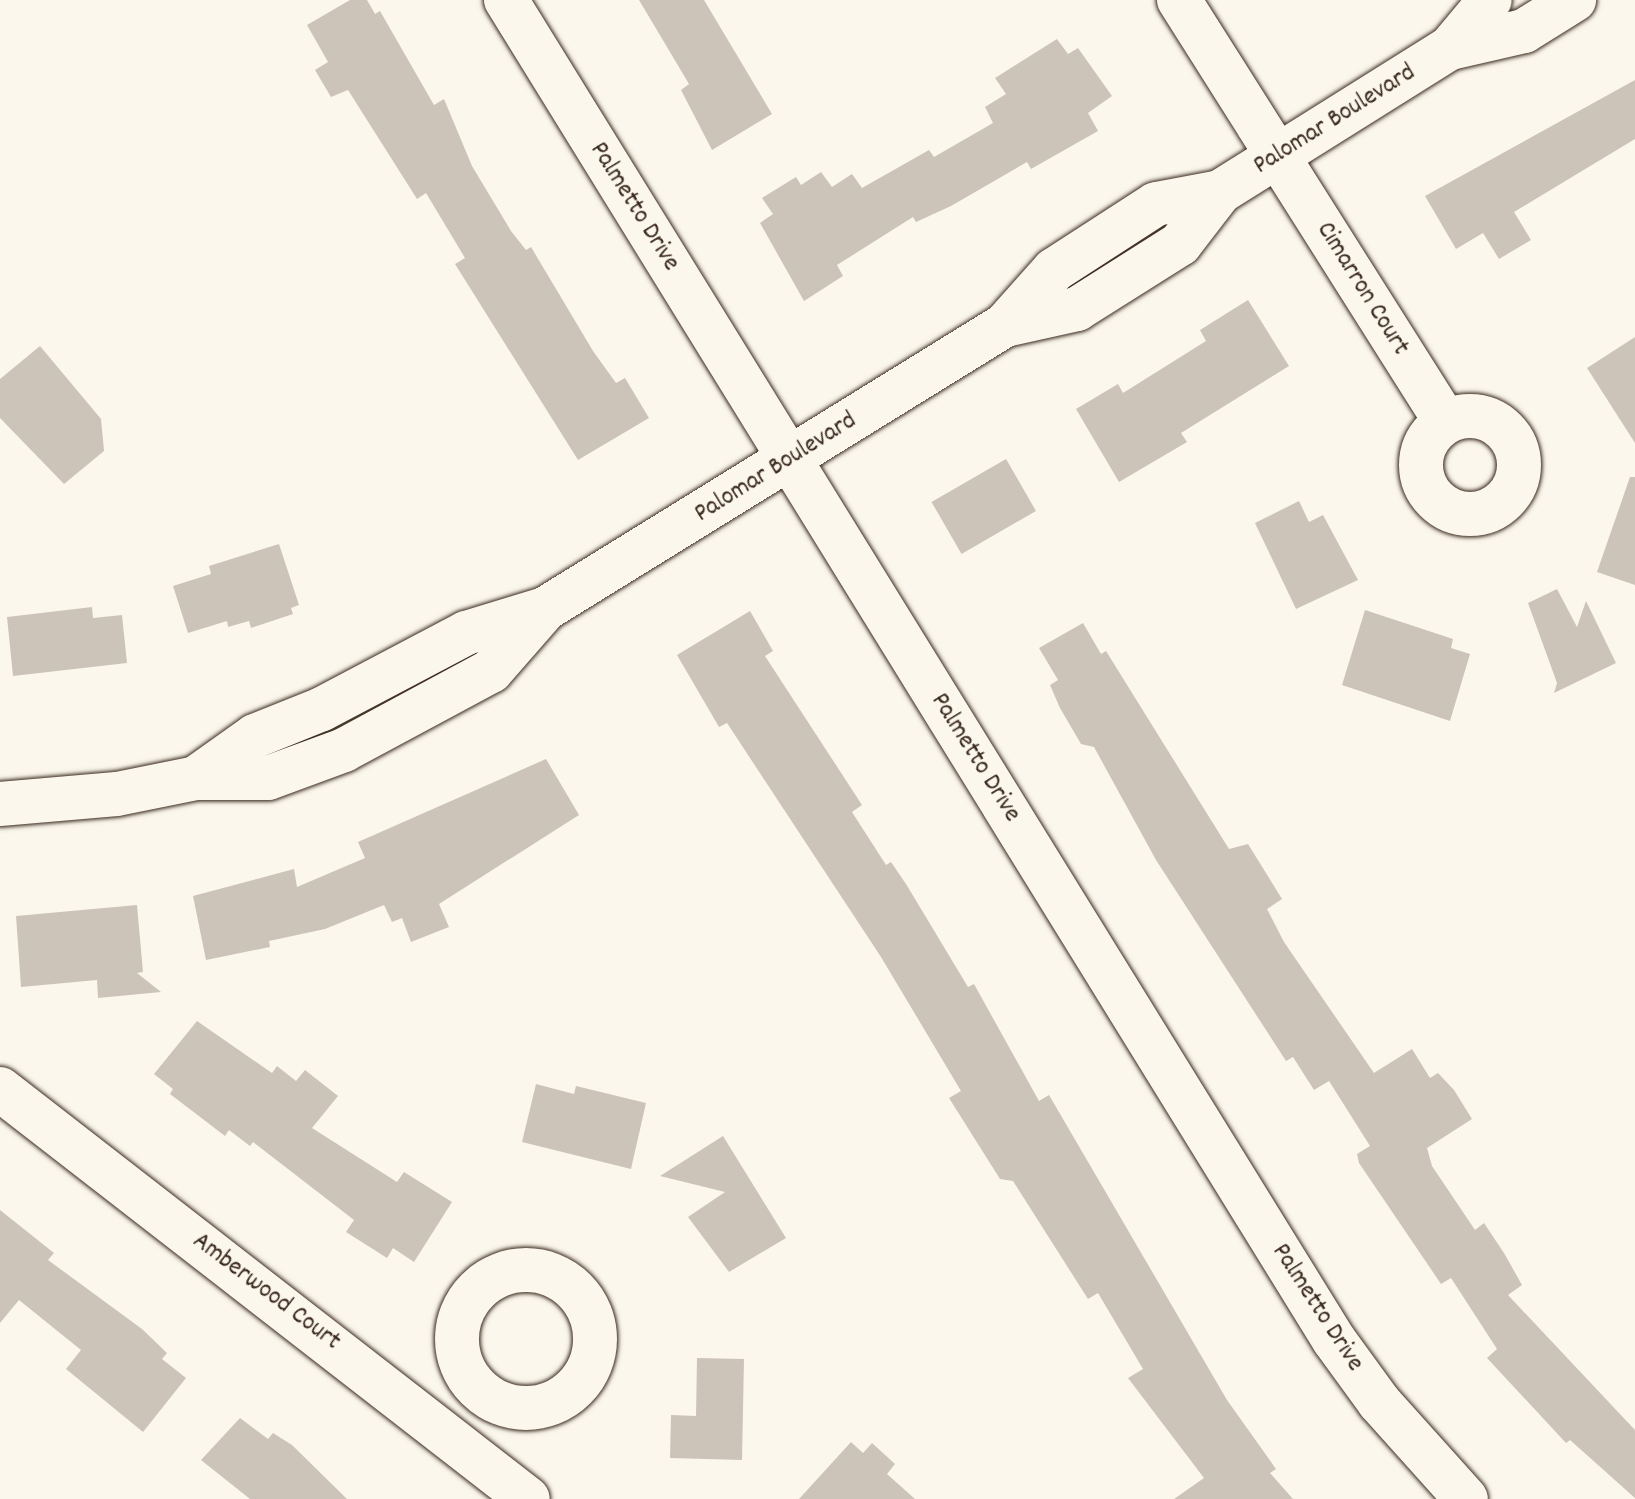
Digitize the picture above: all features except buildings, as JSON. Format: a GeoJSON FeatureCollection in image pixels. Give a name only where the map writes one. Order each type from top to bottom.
{"type":"FeatureCollection","features":[{"type":"Feature","properties":{"kind":"street","name":"Palmetto Drive"},"geometry":{"type":"LineString","coordinates":[[506,0],[1334,1340],[1379,1402],[1466,1499]]}},
{"type":"Feature","properties":{"kind":"street","name":"Cimarron Court"},"geometry":{"type":"LineString","coordinates":[[1179,0],[1446,422]]}},
{"type":"Feature","properties":{"kind":"street","name":"Palomar Boulevard"},"geometry":{"type":"LineString","coordinates":[[0,804],[117,794],[196,778],[255,736],[322,709],[466,633],[545,609],[791,460],[1005,325],[1054,270],[1156,204],[1220,192],[1450,48],[1490,0]]}},
{"type":"Feature","properties":{"kind":"street","name":"Palomar Boulevard"},"geometry":{"type":"LineString","coordinates":[[1450,48],[1524,31],[1574,0]]}},
{"type":"Feature","properties":{"kind":"street","name":"Amberwood Court"},"geometry":{"type":"LineString","coordinates":[[0,1089],[454,1435],[528,1499]]}},
{"type":"Feature","properties":{"kind":"street"},"geometry":{"type":"LineString","coordinates":[[454,1435],[481,1392]]}}]}
